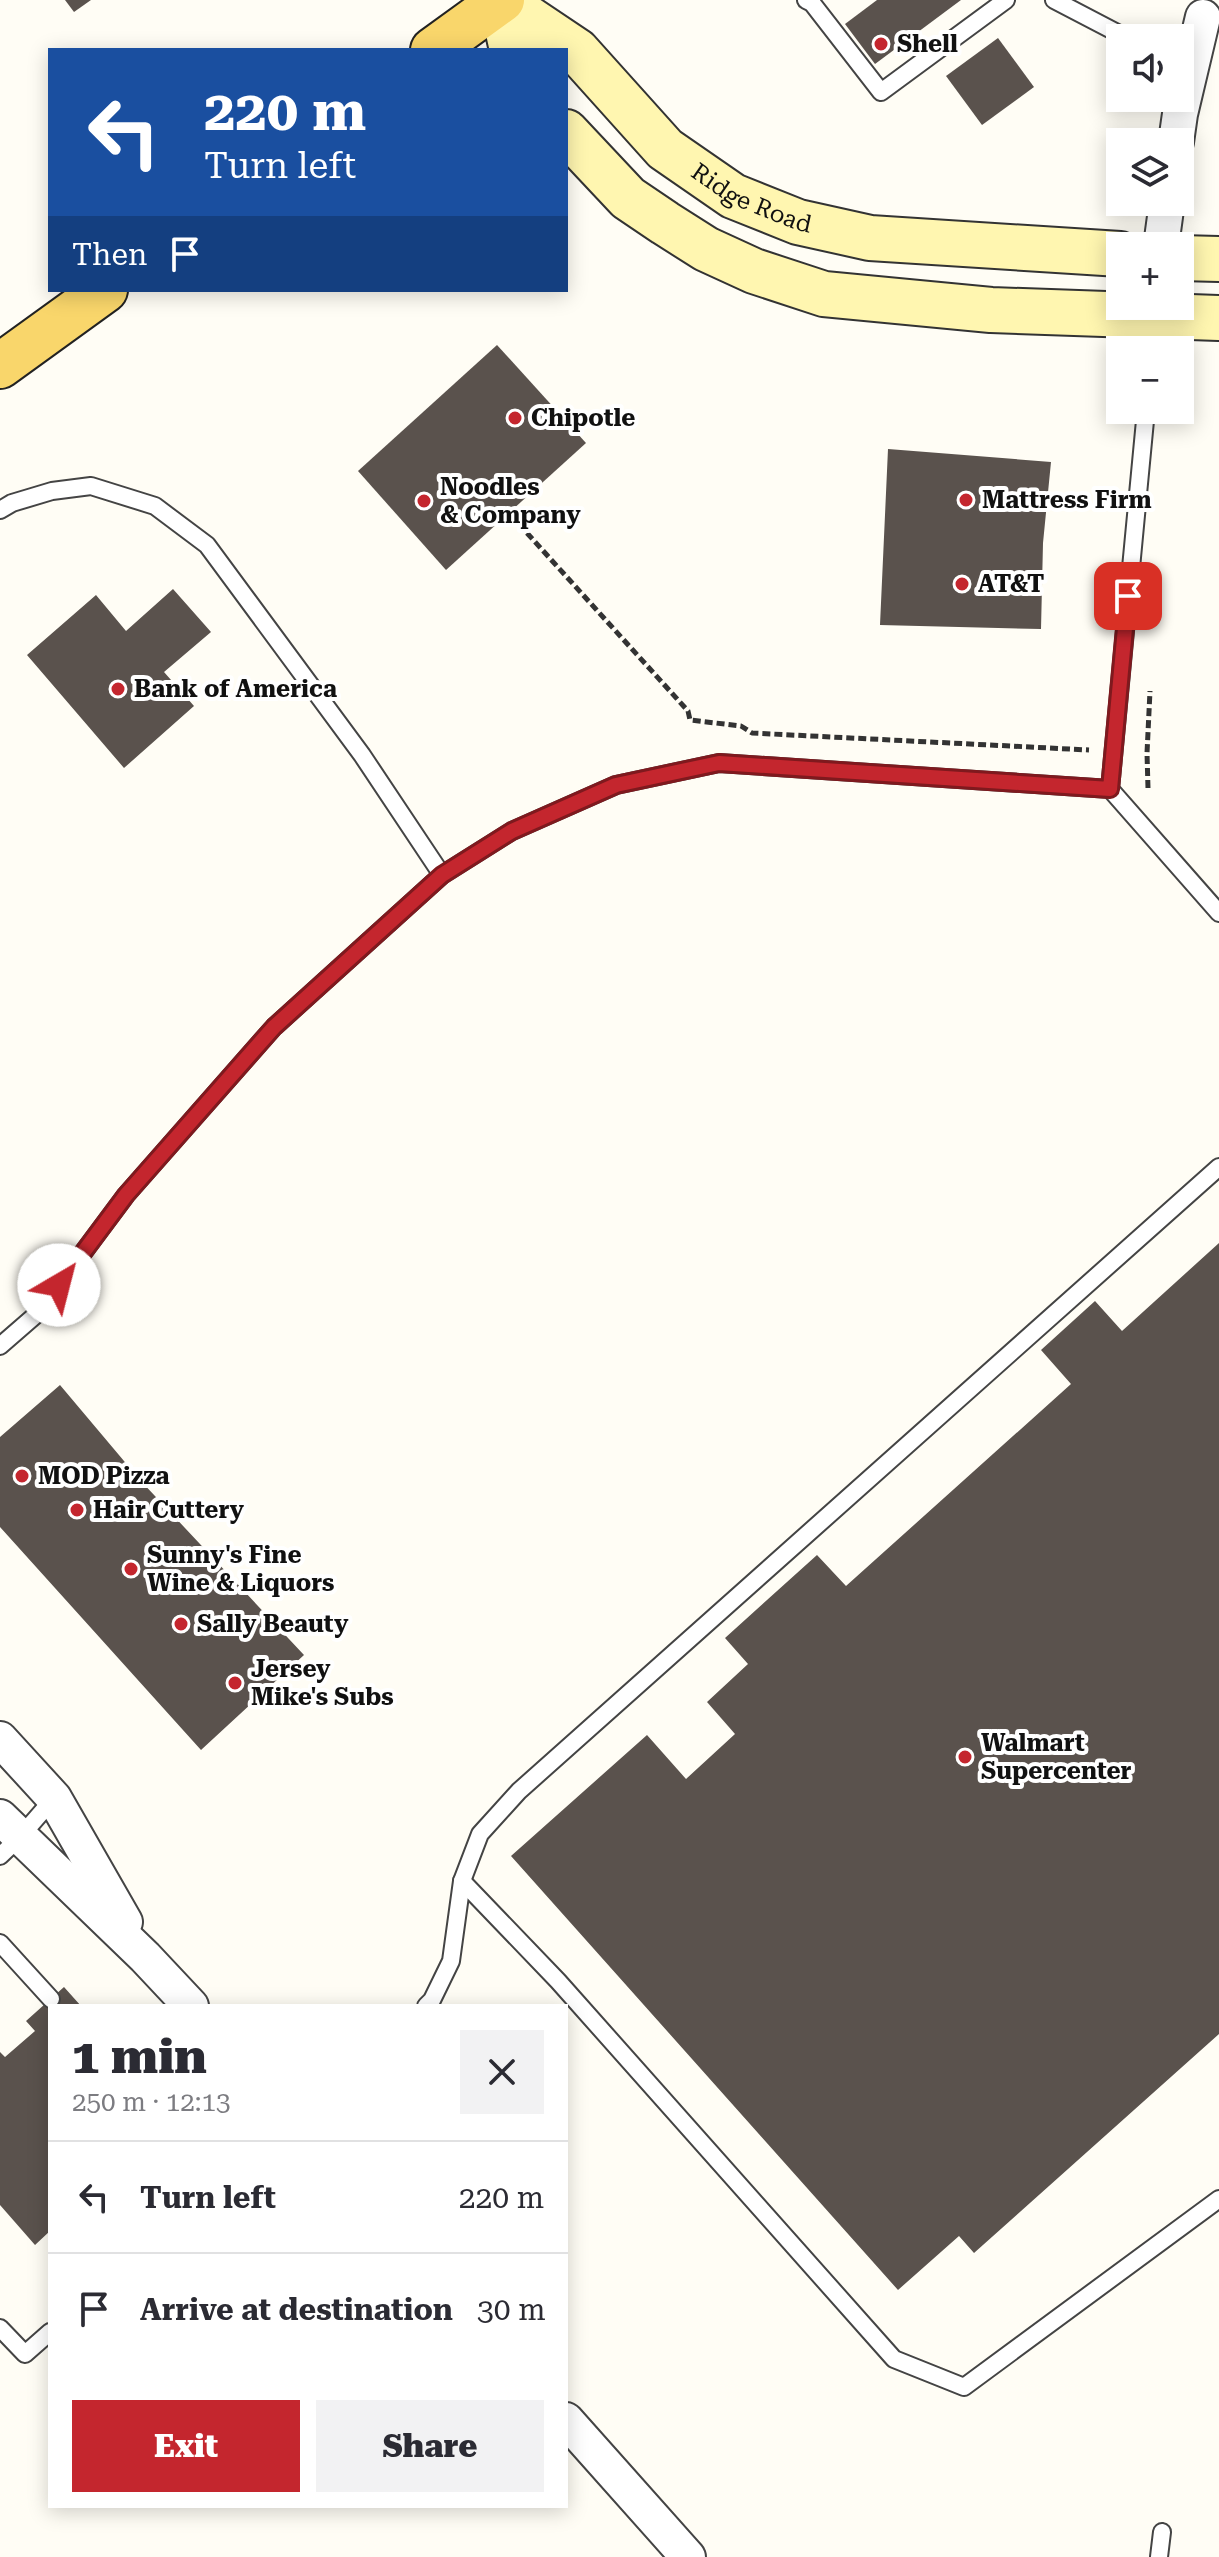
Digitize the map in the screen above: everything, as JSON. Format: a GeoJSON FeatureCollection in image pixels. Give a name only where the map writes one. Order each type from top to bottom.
{"type":"FeatureCollection","features":[{"type":"Feature","properties":{"kind":"main road"},"geometry":{"type":"LineString","coordinates":[[436,48],[501,0]]}},
{"type":"Feature","properties":{"kind":"main road"},"geometry":{"type":"LineString","coordinates":[[0,366],[102,292]]}},
{"type":"Feature","properties":{"kind":"street"},"geometry":{"type":"LineString","coordinates":[[501,0],[512,48]]}},
{"type":"Feature","properties":{"kind":"street","name":"Ridge Road"},"geometry":{"type":"LineString","coordinates":[[501,0],[577,51],[665,149],[733,196],[798,222],[870,238],[1106,253]]}},
{"type":"Feature","properties":{"kind":"street"},"geometry":{"type":"LineString","coordinates":[[1175,118],[1203,17]]}},
{"type":"Feature","properties":{"kind":"street"},"geometry":{"type":"LineString","coordinates":[[568,134],[628,198],[706,249],[754,271],[824,294],[991,310],[1153,333],[1219,318]]}},
{"type":"Feature","properties":{"kind":"street"},"geometry":{"type":"LineString","coordinates":[[1194,258],[1219,259]]}},
{"type":"Feature","properties":{"kind":"street"},"geometry":{"type":"LineString","coordinates":[[0,1739],[54,1798],[145,1957]]}},
{"type":"Feature","properties":{"kind":"street"},"geometry":{"type":"LineString","coordinates":[[7,1837],[145,1957],[189,2004]]}},
{"type":"Feature","properties":{"kind":"street"},"geometry":{"type":"LineString","coordinates":[[568,2422],[688,2557]]}},
{"type":"Feature","properties":{"kind":"lane"},"geometry":{"type":"LineString","coordinates":[[806,0],[812,3],[881,92],[1006,0]]}},
{"type":"Feature","properties":{"kind":"lane"},"geometry":{"type":"LineString","coordinates":[[1054,0],[1106,27]]}},
{"type":"Feature","properties":{"kind":"lane"},"geometry":{"type":"LineString","coordinates":[[1110,789],[1145,424]]}},
{"type":"Feature","properties":{"kind":"lane"},"geometry":{"type":"LineString","coordinates":[[0,510],[12,503],[52,491],[91,486],[155,506],[207,545],[362,755],[442,875]]}},
{"type":"Feature","properties":{"kind":"lane"},"geometry":{"type":"LineString","coordinates":[[0,1346],[38,1313],[126,1195],[274,1027],[442,875],[512,831],[616,785],[719,763],[1110,789],[1219,913]]}},
{"type":"Feature","properties":{"kind":"lane"},"geometry":{"type":"LineString","coordinates":[[428,2004],[451,1961],[462,1881],[480,1834],[519,1791],[1219,1167]]}},
{"type":"Feature","properties":{"kind":"lane"},"geometry":{"type":"LineString","coordinates":[[7,1837],[54,1798]]}},
{"type":"Feature","properties":{"kind":"lane"},"geometry":{"type":"LineString","coordinates":[[462,1881],[558,1981],[894,2359],[964,2387],[1219,2199]]}},
{"type":"Feature","properties":{"kind":"lane"},"geometry":{"type":"LineString","coordinates":[[0,1943],[51,1999]]}},
{"type":"Feature","properties":{"kind":"lane"},"geometry":{"type":"LineString","coordinates":[[0,2328],[25,2354],[48,2334]]}},
{"type":"Feature","properties":{"kind":"lane"},"geometry":{"type":"LineString","coordinates":[[1159,2557],[1162,2532]]}},
{"type":"Feature","properties":{"kind":"path"},"geometry":{"type":"LineString","coordinates":[[527,533],[688,711],[690,720],[741,726],[752,733],[1147,753]]}},
{"type":"Feature","properties":{"kind":"path"},"geometry":{"type":"LineString","coordinates":[[1150,691],[1147,753],[1150,795]]}},
{"type":"Feature","properties":{"kind":"building"},"geometry":{"type":"Polygon","coordinates":[[[65,0],[91,0],[74,12],[65,0]]]}},
{"type":"Feature","properties":{"kind":"building","name":"Shell"},"geometry":{"type":"Polygon","coordinates":[[[877,0],[961,0],[875,64],[845,24],[877,0]]]}},
{"type":"Feature","properties":{"kind":"building"},"geometry":{"type":"Polygon","coordinates":[[[998,38],[1034,87],[982,125],[946,76],[998,38]]]}},
{"type":"Feature","properties":{"kind":"building"},"geometry":{"type":"Polygon","coordinates":[[[497,345],[586,443],[446,570],[358,471],[497,345]]]}},
{"type":"Feature","properties":{"kind":"building"},"geometry":{"type":"Polygon","coordinates":[[[888,449],[1051,462],[1043,543],[1041,629],[880,625],[888,449]]]}},
{"type":"Feature","properties":{"kind":"building","name":"Bank of America"},"geometry":{"type":"Polygon","coordinates":[[[173,589],[211,632],[164,672],[194,706],[124,768],[27,655],[96,595],[126,631],[173,589]]]}},
{"type":"Feature","properties":{"kind":"building","name":"Walmart Supercenter"},"geometry":{"type":"Polygon","coordinates":[[[1219,1243],[1219,2034],[974,2253],[959,2236],[898,2290],[511,1856],[647,1735],[686,1779],[735,1734],[707,1702],[748,1664],[725,1638],[817,1555],[846,1586],[1071,1384],[1041,1350],[1095,1301],[1122,1331],[1219,1243]]]}},
{"type":"Feature","properties":{"kind":"building"},"geometry":{"type":"Polygon","coordinates":[[[60,1385],[140,1480],[304,1655],[201,1750],[0,1527],[0,1437],[60,1385]]]}},
{"type":"Feature","properties":{"kind":"building"},"geometry":{"type":"Polygon","coordinates":[[[64,1987],[79,2004],[48,2004],[48,2233],[35,2245],[0,2205],[0,2052],[5,2057],[35,2031],[26,2021],[64,1987]]]}},
{"type":"Feature","properties":{"kind":"place","name":"Shell"},"geometry":{"type":"Point","coordinates":[881,44]}},
{"type":"Feature","properties":{"kind":"place","name":"Chipotle"},"geometry":{"type":"Point","coordinates":[515,418]}},
{"type":"Feature","properties":{"kind":"place","name":"Mattress Firm"},"geometry":{"type":"Point","coordinates":[966,500]}},
{"type":"Feature","properties":{"kind":"place","name":"Noodles & Company"},"geometry":{"type":"Point","coordinates":[424,501]}},
{"type":"Feature","properties":{"kind":"place","name":"AT&T"},"geometry":{"type":"Point","coordinates":[962,584]}},
{"type":"Feature","properties":{"kind":"place","name":"Bank of America"},"geometry":{"type":"Point","coordinates":[118,689]}},
{"type":"Feature","properties":{"kind":"place","name":"MOD Pizza"},"geometry":{"type":"Point","coordinates":[22,1476]}},
{"type":"Feature","properties":{"kind":"place","name":"Hair Cuttery"},"geometry":{"type":"Point","coordinates":[77,1510]}},
{"type":"Feature","properties":{"kind":"place","name":"Sunny's Fine Wine & Liquors"},"geometry":{"type":"Point","coordinates":[131,1569]}},
{"type":"Feature","properties":{"kind":"place","name":"Sally Beauty"},"geometry":{"type":"Point","coordinates":[181,1624]}},
{"type":"Feature","properties":{"kind":"place","name":"Jersey Mike's Subs"},"geometry":{"type":"Point","coordinates":[235,1683]}},
{"type":"Feature","properties":{"kind":"place","name":"Walmart Supercenter"},"geometry":{"type":"Point","coordinates":[965,1757]}},
{"type":"Feature","properties":{"kind":"route"},"geometry":{"type":"LineString","coordinates":[[59,1285],[126,1195],[274,1027],[442,875],[512,831],[616,785],[719,763],[1110,789],[1128,596]]}}]}
